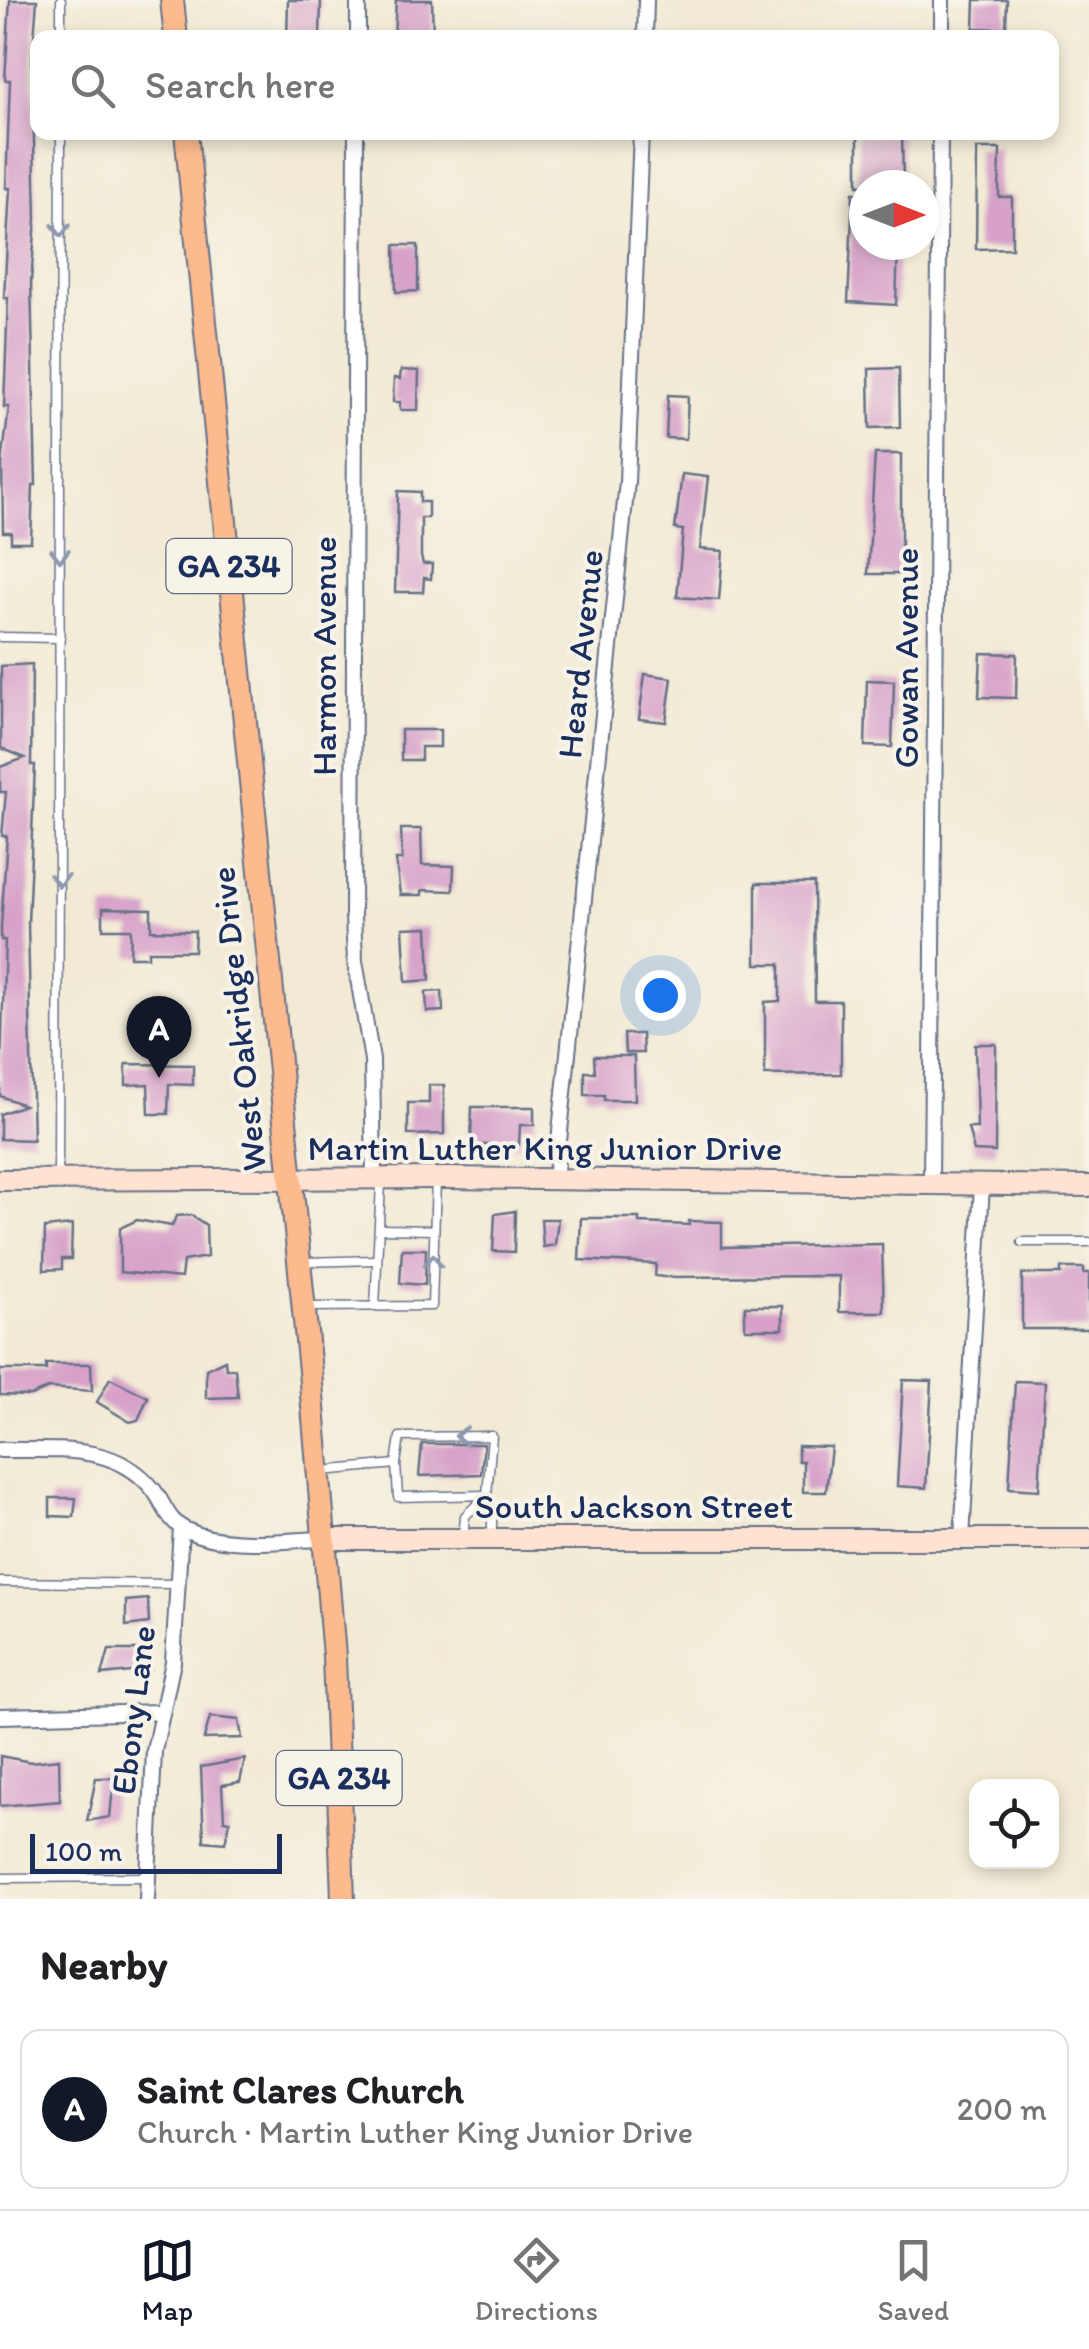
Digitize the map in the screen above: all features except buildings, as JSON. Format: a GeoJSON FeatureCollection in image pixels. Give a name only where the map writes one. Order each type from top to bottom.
{"type":"FeatureCollection","features":[{"type":"Feature","properties":{"kind":"main road"},"geometry":{"type":"LineString","coordinates":[[172,0],[175,30]]}},
{"type":"Feature","properties":{"kind":"main road","name":"West Oakridge Drive"},"geometry":{"type":"LineString","coordinates":[[187,140],[304,1307],[334,1656],[342,1899]]}},
{"type":"Feature","properties":{"kind":"street"},"geometry":{"type":"LineString","coordinates":[[358,0],[358,30]]}},
{"type":"Feature","properties":{"kind":"street"},"geometry":{"type":"LineString","coordinates":[[644,30],[646,0]]}},
{"type":"Feature","properties":{"kind":"street"},"geometry":{"type":"LineString","coordinates":[[942,0],[942,30]]}},
{"type":"Feature","properties":{"kind":"street","name":"Harmon Avenue"},"geometry":{"type":"LineString","coordinates":[[356,140],[353,916],[355,961],[372,1060],[378,1178]]}},
{"type":"Feature","properties":{"kind":"street","name":"Heard Avenue"},"geometry":{"type":"LineString","coordinates":[[555,1180],[628,482],[641,140]]}},
{"type":"Feature","properties":{"kind":"street","name":"Gowan Avenue"},"geometry":{"type":"LineString","coordinates":[[931,1184],[940,140]]}},
{"type":"Feature","properties":{"kind":"street","name":"Martin Luther King Junior Drive"},"geometry":{"type":"LineString","coordinates":[[0,1180],[436,1178],[1089,1186]]}},
{"type":"Feature","properties":{"kind":"street"},"geometry":{"type":"LineString","coordinates":[[962,1539],[982,1185]]}},
{"type":"Feature","properties":{"kind":"street"},"geometry":{"type":"LineString","coordinates":[[0,1450],[100,1453],[125,1465],[152,1488],[180,1528]]}},
{"type":"Feature","properties":{"kind":"street","name":"South Jackson Street"},"geometry":{"type":"LineString","coordinates":[[180,1528],[214,1541],[1089,1539]]}},
{"type":"Feature","properties":{"kind":"street","name":"Ebony Lane"},"geometry":{"type":"LineString","coordinates":[[146,1899],[154,1750],[173,1662],[180,1528]]}},
{"type":"Feature","properties":{"kind":"street"},"geometry":{"type":"LineString","coordinates":[[0,1716],[162,1712]]}},
{"type":"Feature","properties":{"kind":"lane"},"geometry":{"type":"LineString","coordinates":[[61,0],[61,30]]}},
{"type":"Feature","properties":{"kind":"lane"},"geometry":{"type":"LineString","coordinates":[[58,1180],[61,140]]}},
{"type":"Feature","properties":{"kind":"lane"},"geometry":{"type":"LineString","coordinates":[[0,638],[60,638]]}},
{"type":"Feature","properties":{"kind":"lane"},"geometry":{"type":"LineString","coordinates":[[375,1307],[375,1260],[381,1230],[378,1178]]}},
{"type":"Feature","properties":{"kind":"lane"},"geometry":{"type":"LineString","coordinates":[[304,1307],[432,1306],[436,1178]]}},
{"type":"Feature","properties":{"kind":"lane"},"geometry":{"type":"LineString","coordinates":[[381,1230],[434,1230]]}},
{"type":"Feature","properties":{"kind":"lane"},"geometry":{"type":"LineString","coordinates":[[1022,1242],[1089,1242]]}},
{"type":"Feature","properties":{"kind":"lane"},"geometry":{"type":"LineString","coordinates":[[299,1262],[375,1260]]}},
{"type":"Feature","properties":{"kind":"lane"},"geometry":{"type":"LineString","coordinates":[[463,1539],[465,1516],[482,1504],[487,1495],[492,1436],[400,1436],[396,1464],[398,1498],[487,1495]]}},
{"type":"Feature","properties":{"kind":"lane"},"geometry":{"type":"LineString","coordinates":[[318,1471],[396,1464]]}},
{"type":"Feature","properties":{"kind":"lane"},"geometry":{"type":"LineString","coordinates":[[482,1504],[492,1517],[492,1539]]}},
{"type":"Feature","properties":{"kind":"lane"},"geometry":{"type":"LineString","coordinates":[[0,1582],[175,1584]]}},
{"type":"Feature","properties":{"kind":"lane"},"geometry":{"type":"LineString","coordinates":[[0,1878],[148,1878]]}},
{"type":"Feature","properties":{"kind":"place","name":"Saint Clares Church"},"geometry":{"type":"Point","coordinates":[159,1078]}}]}
